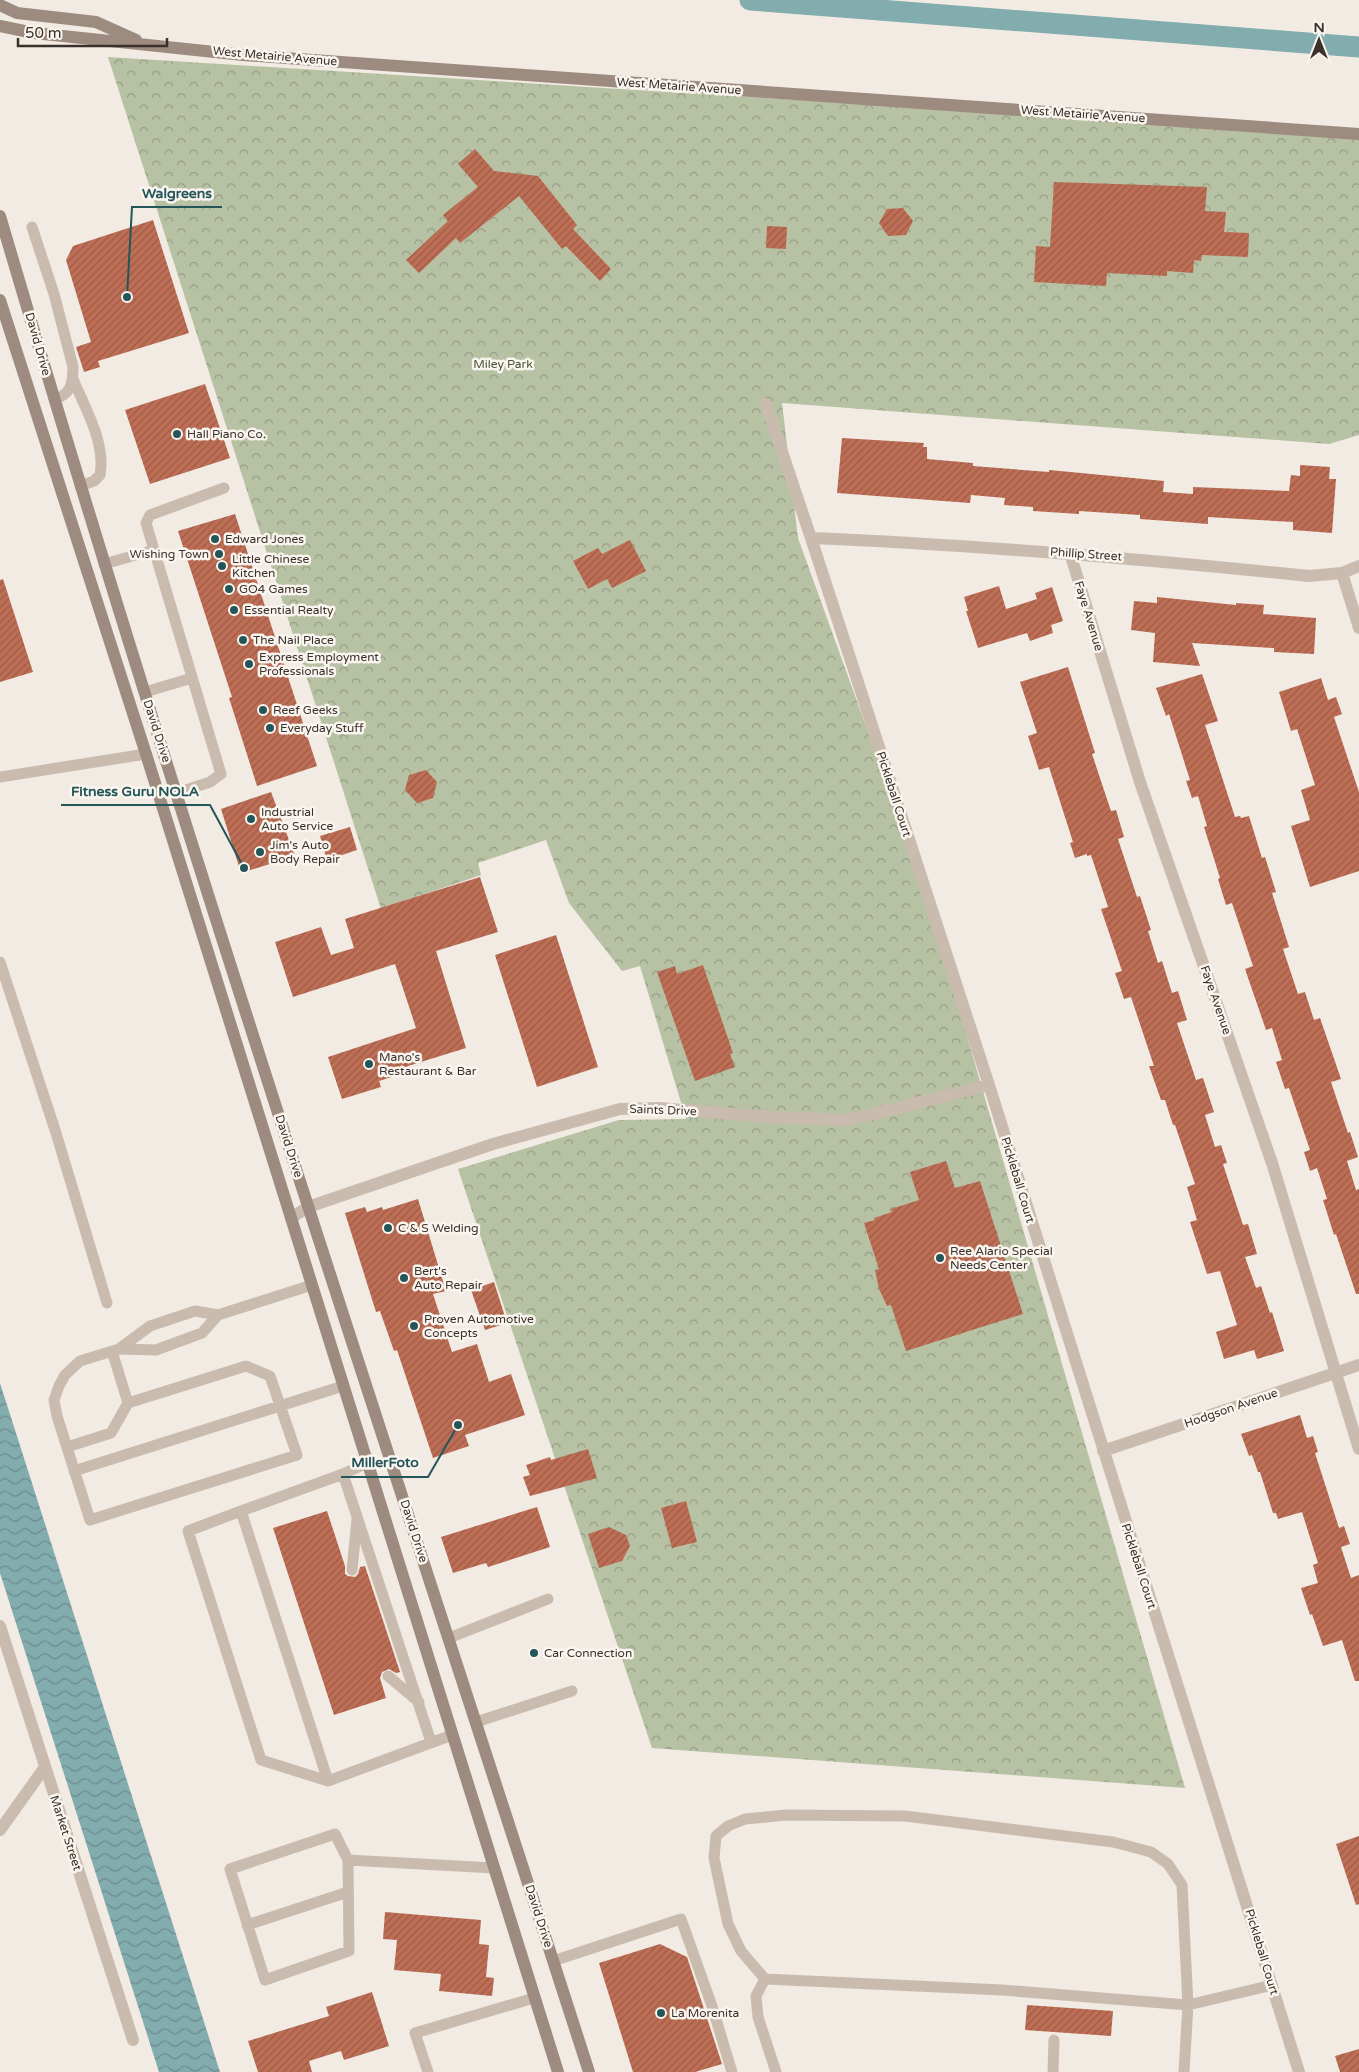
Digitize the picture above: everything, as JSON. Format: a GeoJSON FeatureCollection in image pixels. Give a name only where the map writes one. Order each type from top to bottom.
{"type":"FeatureCollection","features":[{"type":"Feature","properties":{"kind":"main road"},"geometry":{"type":"LineString","coordinates":[[0,6],[16,13],[96,22],[146,44]]}},
{"type":"Feature","properties":{"kind":"main road","name":"West Metairie Avenue"},"geometry":{"type":"LineString","coordinates":[[0,26],[34,33],[253,55],[1359,134]]}},
{"type":"Feature","properties":{"kind":"main road","name":"David Drive"},"geometry":{"type":"LineString","coordinates":[[0,216],[104,564],[308,1207],[589,2072]]}},
{"type":"Feature","properties":{"kind":"main road","name":"David Drive"},"geometry":{"type":"LineString","coordinates":[[0,300],[4,330],[146,754],[558,2072]]}},
{"type":"Feature","properties":{"kind":"main road"},"geometry":{"type":"LineString","coordinates":[[4,330],[31,322]]}},
{"type":"Feature","properties":{"kind":"street","name":"Pickleball Court"},"geometry":{"type":"LineString","coordinates":[[766,404],[989,1086],[1102,1451],[1208,1780],[1299,2072]]}},
{"type":"Feature","properties":{"kind":"street","name":"Phillip Street"},"geometry":{"type":"LineString","coordinates":[[811,538],[1070,553],[1309,576],[1342,572],[1359,566]]}},
{"type":"Feature","properties":{"kind":"street","name":"Faye Avenue"},"geometry":{"type":"LineString","coordinates":[[1070,553],[1140,782],[1272,1163],[1359,1449]]}},
{"type":"Feature","properties":{"kind":"street"},"geometry":{"type":"LineString","coordinates":[[1342,572],[1359,628]]}},
{"type":"Feature","properties":{"kind":"street","name":"Saints Drive"},"geometry":{"type":"LineString","coordinates":[[291,1218],[308,1207],[493,1144],[620,1109],[660,1108],[767,1118],[848,1120],[989,1086]]}},
{"type":"Feature","properties":{"kind":"street","name":"Hodgson Avenue"},"geometry":{"type":"LineString","coordinates":[[1102,1451],[1359,1365]]}},
{"type":"Feature","properties":{"kind":"street","name":"Market Street"},"geometry":{"type":"LineString","coordinates":[[0,1626],[133,2040]]}},
{"type":"Feature","properties":{"kind":"street"},"geometry":{"type":"LineString","coordinates":[[0,1830],[45,1768]]}},
{"type":"Feature","properties":{"kind":"lane"},"geometry":{"type":"LineString","coordinates":[[32,227],[54,294],[72,359],[73,379],[70,390],[63,397],[54,399]]}},
{"type":"Feature","properties":{"kind":"lane"},"geometry":{"type":"LineString","coordinates":[[73,379],[89,418],[101,458],[100,475],[94,481],[80,486]]}},
{"type":"Feature","properties":{"kind":"lane"},"geometry":{"type":"LineString","coordinates":[[177,793],[210,782],[221,774],[146,523],[150,515],[224,488]]}},
{"type":"Feature","properties":{"kind":"lane"},"geometry":{"type":"LineString","coordinates":[[104,564],[154,550]]}},
{"type":"Feature","properties":{"kind":"lane"},"geometry":{"type":"LineString","coordinates":[[145,692],[192,678]]}},
{"type":"Feature","properties":{"kind":"lane"},"geometry":{"type":"LineString","coordinates":[[0,777],[146,754]]}},
{"type":"Feature","properties":{"kind":"lane"},"geometry":{"type":"LineString","coordinates":[[0,962],[56,1133],[106,1303]]}},
{"type":"Feature","properties":{"kind":"lane"},"geometry":{"type":"LineString","coordinates":[[116,1350],[150,1326],[195,1311],[218,1315],[312,1285]]}},
{"type":"Feature","properties":{"kind":"lane"},"geometry":{"type":"LineString","coordinates":[[128,1403],[246,1366],[270,1376],[298,1455],[90,1520],[56,1416],[54,1400],[58,1386],[65,1375],[80,1361],[116,1350],[156,1350],[202,1334],[218,1315]]}},
{"type":"Feature","properties":{"kind":"lane"},"geometry":{"type":"LineString","coordinates":[[67,1447],[111,1433],[128,1403],[116,1350]]}},
{"type":"Feature","properties":{"kind":"lane"},"geometry":{"type":"LineString","coordinates":[[74,1470],[343,1386]]}},
{"type":"Feature","properties":{"kind":"lane"},"geometry":{"type":"LineString","coordinates":[[367,1463],[343,1474],[188,1531],[261,1760],[328,1781],[452,1735]]}},
{"type":"Feature","properties":{"kind":"lane"},"geometry":{"type":"LineString","coordinates":[[343,1474],[432,1742]]}},
{"type":"Feature","properties":{"kind":"lane"},"geometry":{"type":"LineString","coordinates":[[241,1511],[328,1781]]}},
{"type":"Feature","properties":{"kind":"lane"},"geometry":{"type":"LineString","coordinates":[[352,1570],[357,1515]]}},
{"type":"Feature","properties":{"kind":"lane"},"geometry":{"type":"LineString","coordinates":[[449,1638],[548,1599]]}},
{"type":"Feature","properties":{"kind":"lane"},"geometry":{"type":"LineString","coordinates":[[388,1676],[419,1702]]}},
{"type":"Feature","properties":{"kind":"lane"},"geometry":{"type":"LineString","coordinates":[[476,1722],[572,1691]]}},
{"type":"Feature","properties":{"kind":"lane"},"geometry":{"type":"LineString","coordinates":[[1184,2072],[1188,2005],[1182,1885],[1168,1864],[1151,1852],[1114,1842],[905,1816],[787,1815],[745,1819],[728,1826],[716,1836],[714,1858],[728,1924],[740,1952],[765,1979],[1002,1990],[1188,2005],[1272,1985]]}},
{"type":"Feature","properties":{"kind":"lane"},"geometry":{"type":"LineString","coordinates":[[335,1834],[348,1860],[349,1951],[265,1980],[230,1868],[335,1834]]}},
{"type":"Feature","properties":{"kind":"lane"},"geometry":{"type":"LineString","coordinates":[[348,1860],[494,1868]]}},
{"type":"Feature","properties":{"kind":"lane"},"geometry":{"type":"LineString","coordinates":[[247,1925],[348,1892]]}},
{"type":"Feature","properties":{"kind":"lane"},"geometry":{"type":"LineString","coordinates":[[553,1961],[681,1919],[712,2006],[732,2072]]}},
{"type":"Feature","properties":{"kind":"lane"},"geometry":{"type":"LineString","coordinates":[[765,1979],[756,1996],[758,2016],[776,2072]]}},
{"type":"Feature","properties":{"kind":"lane"},"geometry":{"type":"LineString","coordinates":[[428,2072],[415,2033],[534,1998]]}},
{"type":"Feature","properties":{"kind":"lane"},"geometry":{"type":"LineString","coordinates":[[1053,2072],[1054,2040]]}},
{"type":"Feature","properties":{"kind":"green space","name":"Miley Park"},"geometry":{"type":"Polygon","coordinates":[[[108,57],[1359,135],[1359,435],[1329,444],[782,403],[798,538],[922,881],[1185,1788],[652,1748],[458,1169],[619,1120],[686,1119],[640,966],[622,971],[569,903],[546,840],[478,863],[481,875],[381,909],[108,57]]]}},
{"type":"Feature","properties":{"kind":"water"},"geometry":{"type":"Polygon","coordinates":[[[0,1383],[220,2072],[159,2072],[0,1573],[0,1383]]]}},
{"type":"Feature","properties":{"kind":"building"},"geometry":{"type":"Polygon","coordinates":[[[475,149],[494,171],[538,176],[577,225],[573,229],[611,269],[600,281],[566,246],[562,249],[519,196],[460,243],[456,238],[419,273],[406,260],[448,221],[443,215],[478,187],[458,164],[475,149]]]}},
{"type":"Feature","properties":{"kind":"building"},"geometry":{"type":"Polygon","coordinates":[[[1054,182],[1207,187],[1205,211],[1226,212],[1224,232],[1249,233],[1248,257],[1202,255],[1201,261],[1194,260],[1193,273],[1167,271],[1167,276],[1107,273],[1106,286],[1034,282],[1036,246],[1050,247],[1054,182]]]}},
{"type":"Feature","properties":{"kind":"building"},"geometry":{"type":"Polygon","coordinates":[[[903,208],[913,221],[906,235],[888,236],[879,223],[887,209],[903,208]]]}},
{"type":"Feature","properties":{"kind":"building"},"geometry":{"type":"Polygon","coordinates":[[[153,220],[189,333],[98,361],[100,367],[84,372],[76,347],[91,342],[66,260],[73,246],[153,220]]]}},
{"type":"Feature","properties":{"kind":"building"},"geometry":{"type":"Polygon","coordinates":[[[767,226],[787,227],[786,249],[766,248],[767,226]]]}},
{"type":"Feature","properties":{"kind":"building","name":"Hall Piano Co."},"geometry":{"type":"Polygon","coordinates":[[[205,384],[230,458],[150,484],[125,410],[205,384]]]}},
{"type":"Feature","properties":{"kind":"building"},"geometry":{"type":"Polygon","coordinates":[[[842,438],[924,443],[923,447],[927,447],[927,459],[973,463],[973,466],[1049,472],[1049,470],[1164,481],[1163,492],[1193,494],[1193,487],[1289,491],[1291,475],[1300,476],[1300,465],[1330,467],[1329,479],[1336,479],[1332,533],[1293,530],[1293,522],[1208,517],[1208,524],[1140,519],[1140,515],[1079,511],[1079,514],[1033,511],[1033,507],[1004,505],[1005,498],[971,495],[970,503],[837,493],[842,438]]]}},
{"type":"Feature","properties":{"kind":"building"},"geometry":{"type":"Polygon","coordinates":[[[235,514],[317,766],[257,786],[229,698],[232,697],[178,531],[235,514]]]}},
{"type":"Feature","properties":{"kind":"building"},"geometry":{"type":"Polygon","coordinates":[[[630,540],[646,571],[612,588],[607,579],[588,589],[573,561],[598,548],[602,554],[630,540]]]}},
{"type":"Feature","properties":{"kind":"building"},"geometry":{"type":"Polygon","coordinates":[[[3,579],[33,672],[0,682],[0,580],[3,579]]]}},
{"type":"Feature","properties":{"kind":"building"},"geometry":{"type":"Polygon","coordinates":[[[999,586],[1006,609],[1037,599],[1035,593],[1052,587],[1063,621],[1051,625],[1053,633],[1030,641],[1027,633],[978,648],[966,611],[968,611],[964,597],[999,586]]]}},
{"type":"Feature","properties":{"kind":"building"},"geometry":{"type":"Polygon","coordinates":[[[1157,597],[1236,605],[1236,603],[1264,605],[1263,614],[1316,618],[1314,654],[1274,652],[1274,648],[1192,643],[1200,666],[1153,662],[1155,633],[1131,630],[1134,601],[1157,603],[1157,597]]]}},
{"type":"Feature","properties":{"kind":"building"},"geometry":{"type":"Polygon","coordinates":[[[1068,667],[1095,753],[1092,754],[1111,811],[1116,810],[1124,837],[1118,839],[1137,897],[1140,896],[1151,930],[1148,931],[1158,963],[1162,961],[1172,993],[1178,991],[1187,1020],[1177,1023],[1196,1080],[1203,1078],[1214,1112],[1205,1115],[1215,1147],[1221,1145],[1227,1163],[1223,1164],[1243,1225],[1248,1224],[1257,1254],[1245,1257],[1256,1288],[1261,1286],[1270,1313],[1272,1312],[1284,1351],[1257,1359],[1254,1350],[1224,1359],[1216,1332],[1237,1325],[1220,1271],[1207,1274],[1190,1222],[1197,1220],[1187,1187],[1195,1184],[1175,1125],[1173,1125],[1165,1100],[1161,1100],[1149,1066],[1154,1066],[1131,997],[1124,999],[1115,973],[1122,971],[1101,909],[1108,907],[1091,855],[1087,856],[1087,854],[1075,858],[1070,843],[1073,842],[1049,767],[1039,770],[1028,736],[1037,733],[1020,682],[1068,667]]]}},
{"type":"Feature","properties":{"kind":"building"},"geometry":{"type":"Polygon","coordinates":[[[1202,674],[1218,721],[1205,725],[1235,817],[1249,816],[1262,858],[1265,857],[1276,892],[1272,893],[1289,947],[1283,949],[1298,994],[1305,992],[1314,1020],[1320,1018],[1341,1079],[1331,1082],[1358,1157],[1347,1161],[1356,1190],[1359,1189],[1359,1294],[1356,1294],[1336,1234],[1334,1235],[1323,1200],[1327,1199],[1317,1168],[1310,1171],[1304,1152],[1310,1150],[1289,1088],[1285,1089],[1276,1062],[1282,1060],[1272,1028],[1266,1030],[1245,969],[1253,966],[1232,903],[1226,905],[1218,879],[1220,878],[1204,827],[1207,826],[1198,796],[1192,798],[1186,781],[1190,780],[1169,714],[1166,716],[1156,688],[1202,674]]]}},
{"type":"Feature","properties":{"kind":"building"},"geometry":{"type":"Polygon","coordinates":[[[1321,678],[1328,700],[1336,697],[1342,714],[1334,717],[1359,792],[1359,871],[1310,887],[1291,826],[1310,820],[1301,790],[1315,785],[1297,729],[1291,731],[1279,692],[1321,678]]]}},
{"type":"Feature","properties":{"kind":"building"},"geometry":{"type":"Polygon","coordinates":[[[426,770],[437,782],[433,798],[417,803],[405,790],[409,775],[426,770]]]}},
{"type":"Feature","properties":{"kind":"building"},"geometry":{"type":"Polygon","coordinates":[[[271,792],[295,856],[241,873],[221,809],[271,792]]]}},
{"type":"Feature","properties":{"kind":"building"},"geometry":{"type":"Polygon","coordinates":[[[350,827],[357,850],[327,860],[320,836],[350,827]]]}},
{"type":"Feature","properties":{"kind":"building"},"geometry":{"type":"Polygon","coordinates":[[[480,877],[498,932],[436,951],[466,1048],[408,1066],[410,1071],[379,1081],[381,1087],[342,1099],[328,1057],[416,1028],[395,964],[293,997],[275,942],[321,927],[331,955],[354,948],[345,919],[480,877]]]}},
{"type":"Feature","properties":{"kind":"building"},"geometry":{"type":"Polygon","coordinates":[[[556,935],[598,1067],[537,1087],[495,955],[556,935]]]}},
{"type":"Feature","properties":{"kind":"building"},"geometry":{"type":"Polygon","coordinates":[[[703,965],[733,1053],[730,1054],[735,1067],[695,1081],[657,972],[675,966],[677,974],[703,965]]]}},
{"type":"Feature","properties":{"kind":"building","name":"Ree Alario Special Needs Center"},"geometry":{"type":"Polygon","coordinates":[[[946,1161],[955,1188],[980,1181],[1023,1314],[906,1351],[891,1305],[887,1306],[879,1289],[875,1270],[879,1269],[864,1223],[892,1212],[891,1209],[919,1200],[910,1172],[946,1161]]]}},
{"type":"Feature","properties":{"kind":"building"},"geometry":{"type":"Polygon","coordinates":[[[418,1199],[446,1291],[433,1294],[452,1352],[477,1344],[489,1382],[511,1374],[525,1415],[465,1435],[469,1446],[433,1458],[397,1350],[394,1351],[380,1311],[376,1312],[345,1213],[365,1207],[367,1212],[382,1207],[383,1210],[418,1199]]]}},
{"type":"Feature","properties":{"kind":"building"},"geometry":{"type":"Polygon","coordinates":[[[494,1282],[507,1323],[485,1330],[471,1290],[494,1282]]]}},
{"type":"Feature","properties":{"kind":"building"},"geometry":{"type":"Polygon","coordinates":[[[1300,1415],[1307,1438],[1313,1436],[1318,1452],[1315,1453],[1339,1528],[1344,1526],[1350,1544],[1341,1547],[1351,1578],[1359,1575],[1359,1681],[1355,1681],[1342,1640],[1323,1646],[1312,1614],[1310,1615],[1301,1588],[1318,1583],[1313,1565],[1318,1563],[1302,1512],[1278,1519],[1276,1513],[1273,1513],[1260,1472],[1258,1472],[1252,1455],[1249,1456],[1241,1434],[1300,1415]]]}},
{"type":"Feature","properties":{"kind":"building"},"geometry":{"type":"Polygon","coordinates":[[[588,1449],[597,1478],[530,1496],[523,1477],[530,1475],[526,1465],[550,1457],[551,1460],[588,1449]]]}},
{"type":"Feature","properties":{"kind":"building"},"geometry":{"type":"Polygon","coordinates":[[[686,1501],[697,1542],[672,1548],[661,1508],[686,1501]]]}},
{"type":"Feature","properties":{"kind":"building"},"geometry":{"type":"Polygon","coordinates":[[[537,1507],[550,1547],[488,1567],[486,1563],[453,1573],[441,1537],[537,1507]]]}},
{"type":"Feature","properties":{"kind":"building"},"geometry":{"type":"Polygon","coordinates":[[[327,1511],[345,1566],[345,1574],[355,1577],[360,1567],[365,1566],[400,1672],[396,1673],[389,1669],[382,1672],[380,1678],[386,1698],[334,1715],[273,1528],[327,1511]]]}},
{"type":"Feature","properties":{"kind":"building"},"geometry":{"type":"Polygon","coordinates":[[[609,1527],[626,1535],[630,1546],[622,1561],[599,1568],[588,1534],[609,1527]]]}},
{"type":"Feature","properties":{"kind":"building"},"geometry":{"type":"Polygon","coordinates":[[[1359,1836],[1359,1904],[1356,1905],[1336,1844],[1359,1836]]]}},
{"type":"Feature","properties":{"kind":"building"},"geometry":{"type":"Polygon","coordinates":[[[385,1912],[481,1920],[479,1944],[489,1945],[486,1977],[494,1978],[492,1996],[439,1991],[441,1974],[394,1970],[397,1940],[383,1939],[385,1912]]]}},
{"type":"Feature","properties":{"kind":"building","name":"La Morenita"},"geometry":{"type":"Polygon","coordinates":[[[660,1944],[687,1957],[722,2064],[695,2072],[633,2072],[599,1963],[660,1944]]]}},
{"type":"Feature","properties":{"kind":"building"},"geometry":{"type":"Polygon","coordinates":[[[372,1992],[389,2046],[344,2060],[341,2051],[309,2061],[312,2072],[258,2072],[248,2041],[329,2016],[326,2007],[372,1992]]]}},
{"type":"Feature","properties":{"kind":"building"},"geometry":{"type":"Polygon","coordinates":[[[1027,2005],[1113,2011],[1111,2036],[1025,2030],[1027,2005]]]}},
{"type":"Feature","properties":{"kind":"building"},"geometry":{"type":"Polygon","coordinates":[[[1359,2049],[1359,2072],[1340,2072],[1335,2056],[1359,2049]]]}},
{"type":"Feature","properties":{"kind":"waterway"},"geometry":{"type":"LineString","coordinates":[[750,0],[1359,47]]}},
{"type":"Feature","properties":{"kind":"place","name":"Walgreens"},"geometry":{"type":"Point","coordinates":[127,297]}},
{"type":"Feature","properties":{"kind":"place","name":"Hall Piano Co."},"geometry":{"type":"Point","coordinates":[177,434]}},
{"type":"Feature","properties":{"kind":"place","name":"Edward Jones"},"geometry":{"type":"Point","coordinates":[215,539]}},
{"type":"Feature","properties":{"kind":"place","name":"Wishing Town"},"geometry":{"type":"Point","coordinates":[219,554]}},
{"type":"Feature","properties":{"kind":"place","name":"Little Chinese Kitchen"},"geometry":{"type":"Point","coordinates":[222,566]}},
{"type":"Feature","properties":{"kind":"place","name":"GO4 Games"},"geometry":{"type":"Point","coordinates":[229,589]}},
{"type":"Feature","properties":{"kind":"place","name":"Essential Realty"},"geometry":{"type":"Point","coordinates":[234,610]}},
{"type":"Feature","properties":{"kind":"place","name":"The Nail Place"},"geometry":{"type":"Point","coordinates":[243,640]}},
{"type":"Feature","properties":{"kind":"place","name":"Express Employment Professionals"},"geometry":{"type":"Point","coordinates":[249,664]}},
{"type":"Feature","properties":{"kind":"place","name":"Reef Geeks"},"geometry":{"type":"Point","coordinates":[263,710]}},
{"type":"Feature","properties":{"kind":"place","name":"Everyday Stuff"},"geometry":{"type":"Point","coordinates":[270,728]}},
{"type":"Feature","properties":{"kind":"place","name":"Industrial Auto Service"},"geometry":{"type":"Point","coordinates":[251,819]}},
{"type":"Feature","properties":{"kind":"place","name":"Jim's Auto Body Repair"},"geometry":{"type":"Point","coordinates":[260,852]}},
{"type":"Feature","properties":{"kind":"place","name":"Fitness Guru NOLA"},"geometry":{"type":"Point","coordinates":[244,868]}},
{"type":"Feature","properties":{"kind":"place","name":"Mano's Restaurant & Bar"},"geometry":{"type":"Point","coordinates":[369,1064]}},
{"type":"Feature","properties":{"kind":"place","name":"C & S Welding"},"geometry":{"type":"Point","coordinates":[388,1228]}},
{"type":"Feature","properties":{"kind":"place","name":"Ree Alario Special Needs Center"},"geometry":{"type":"Point","coordinates":[940,1258]}},
{"type":"Feature","properties":{"kind":"place","name":"Bert's Auto Repair"},"geometry":{"type":"Point","coordinates":[404,1278]}},
{"type":"Feature","properties":{"kind":"place","name":"Proven Automotive Concepts"},"geometry":{"type":"Point","coordinates":[414,1326]}},
{"type":"Feature","properties":{"kind":"place","name":"MillerFoto"},"geometry":{"type":"Point","coordinates":[458,1425]}},
{"type":"Feature","properties":{"kind":"place","name":"Car Connection"},"geometry":{"type":"Point","coordinates":[534,1653]}},
{"type":"Feature","properties":{"kind":"place","name":"La Morenita"},"geometry":{"type":"Point","coordinates":[661,2013]}}]}
